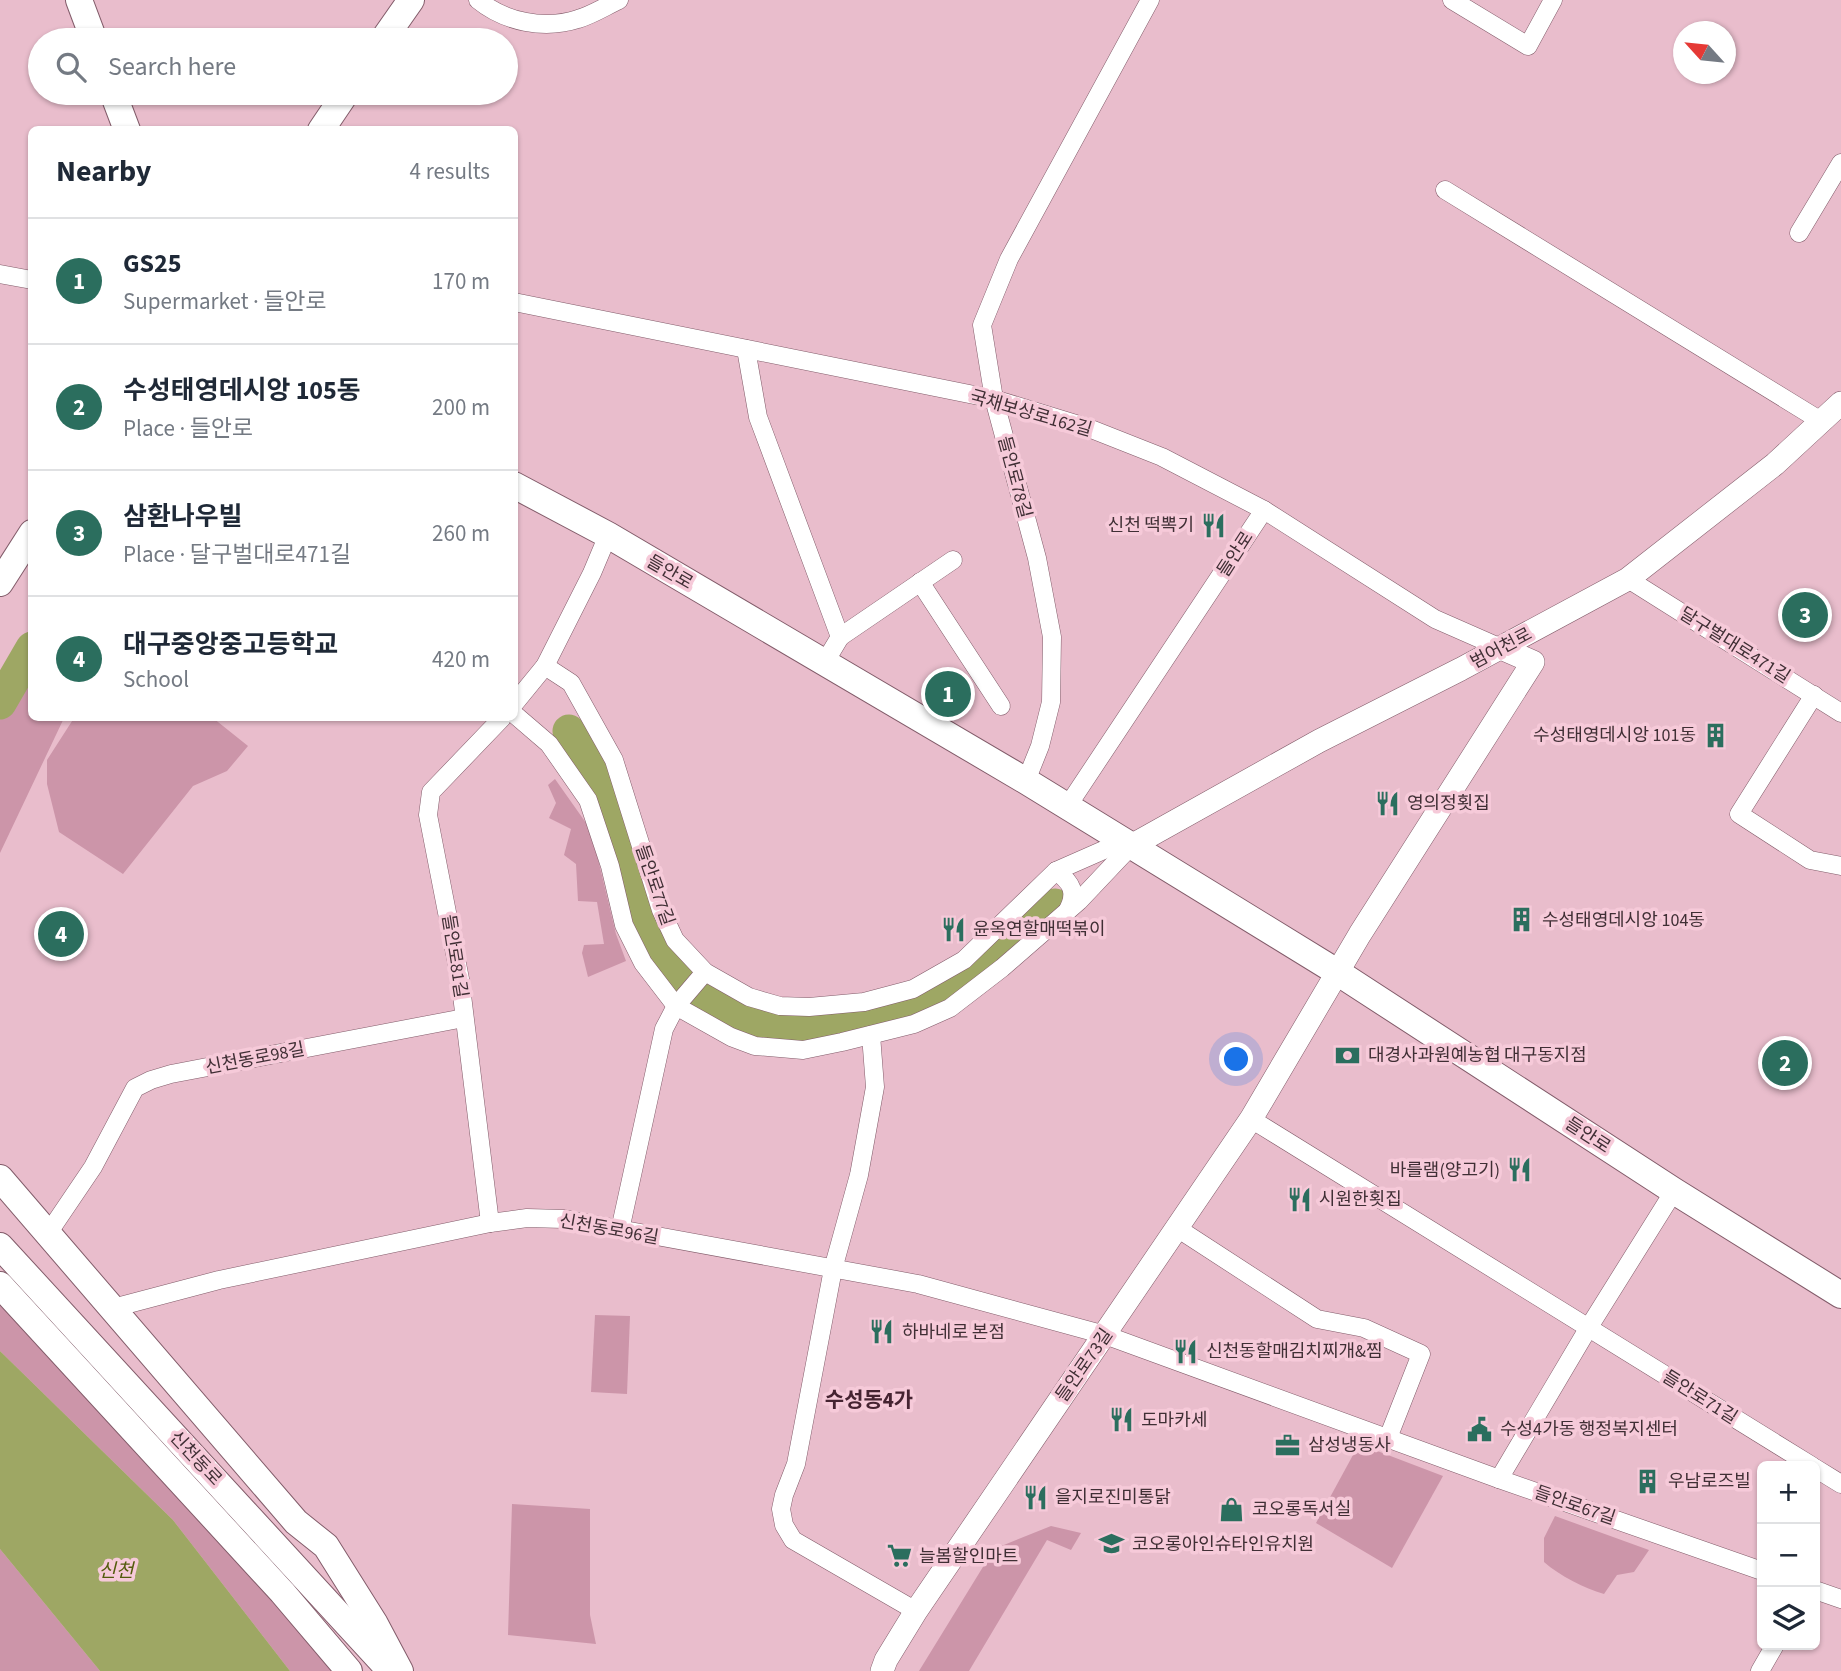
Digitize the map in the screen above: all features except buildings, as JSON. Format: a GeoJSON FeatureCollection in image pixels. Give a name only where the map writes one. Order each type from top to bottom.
{"type":"FeatureCollection","features":[{"type":"Feature","properties":{"kind":"main road"},"geometry":{"type":"LineString","coordinates":[[79,0],[90,28]]}},
{"type":"Feature","properties":{"kind":"main road"},"geometry":{"type":"LineString","coordinates":[[391,28],[411,0]]}},
{"type":"Feature","properties":{"kind":"main road"},"geometry":{"type":"LineString","coordinates":[[118,105],[125,126]]}},
{"type":"Feature","properties":{"kind":"main road"},"geometry":{"type":"LineString","coordinates":[[324,126],[338,105]]}},
{"type":"Feature","properties":{"kind":"main road","name":"들안로"},"geometry":{"type":"LineString","coordinates":[[518,487],[608,535],[1026,781],[1337,972],[1674,1191],[1841,1295]]}},
{"type":"Feature","properties":{"kind":"main road"},"geometry":{"type":"LineString","coordinates":[[0,583],[28,539]]}},
{"type":"Feature","properties":{"kind":"main road"},"geometry":{"type":"LineString","coordinates":[[0,1178],[296,1522],[326,1546],[375,1624],[400,1671]]}},
{"type":"Feature","properties":{"kind":"main road","name":"신천동로"},"geometry":{"type":"LineString","coordinates":[[0,1247],[391,1671]]}},
{"type":"Feature","properties":{"kind":"main road","name":"신천동로"},"geometry":{"type":"LineString","coordinates":[[0,1285],[282,1592],[349,1671]]}},
{"type":"Feature","properties":{"kind":"street"},"geometry":{"type":"LineString","coordinates":[[478,0],[494,12],[537,25],[578,19],[619,0]]}},
{"type":"Feature","properties":{"kind":"street","name":"들안로78길"},"geometry":{"type":"LineString","coordinates":[[1026,781],[1040,746],[1051,702],[1052,637],[1037,558],[994,399],[982,325],[1009,259],[1150,0]]}},
{"type":"Feature","properties":{"kind":"street"},"geometry":{"type":"LineString","coordinates":[[1452,0],[1528,46],[1553,0]]}},
{"type":"Feature","properties":{"kind":"street"},"geometry":{"type":"LineString","coordinates":[[1799,233],[1841,163]]}},
{"type":"Feature","properties":{"kind":"street"},"geometry":{"type":"LineString","coordinates":[[1445,190],[1821,421]]}},
{"type":"Feature","properties":{"kind":"street"},"geometry":{"type":"LineString","coordinates":[[0,274],[28,279]]}},
{"type":"Feature","properties":{"kind":"street","name":"국채보상로162길"},"geometry":{"type":"LineString","coordinates":[[518,303],[994,399],[1086,427],[1162,457],[1264,510],[1435,619],[1502,648]]}},
{"type":"Feature","properties":{"kind":"street"},"geometry":{"type":"LineString","coordinates":[[746,349],[758,417],[840,637]]}},
{"type":"Feature","properties":{"kind":"street","name":"범어천로"},"geometry":{"type":"LineString","coordinates":[[1131,846],[1318,741],[1502,648],[1628,579],[1775,464],[1841,402]]}},
{"type":"Feature","properties":{"kind":"street","name":"들안로"},"geometry":{"type":"LineString","coordinates":[[1068,807],[1264,510]]}},
{"type":"Feature","properties":{"kind":"street"},"geometry":{"type":"LineString","coordinates":[[518,699],[546,662],[592,573],[608,535]]}},
{"type":"Feature","properties":{"kind":"street"},"geometry":{"type":"LineString","coordinates":[[825,662],[840,637],[953,560]]}},
{"type":"Feature","properties":{"kind":"street","name":"달구벌대로471길"},"geometry":{"type":"LineString","coordinates":[[1628,579],[1841,713]]}},
{"type":"Feature","properties":{"kind":"street"},"geometry":{"type":"LineString","coordinates":[[920,582],[1001,705]]}},
{"type":"Feature","properties":{"kind":"street"},"geometry":{"type":"LineString","coordinates":[[1337,972],[1533,662],[1502,648]]}},
{"type":"Feature","properties":{"kind":"street","name":"들안로77길"},"geometry":{"type":"LineString","coordinates":[[546,662],[571,683],[614,760],[660,910],[675,940],[704,973],[749,997],[780,1006],[809,1007],[864,1002],[913,989],[964,960],[1056,871],[1106,849],[1131,846]]}},
{"type":"Feature","properties":{"kind":"street"},"geometry":{"type":"LineString","coordinates":[[1814,695],[1739,814],[1810,860],[1841,866]]}},
{"type":"Feature","properties":{"kind":"street"},"geometry":{"type":"LineString","coordinates":[[518,717],[549,744],[588,800],[610,866],[624,925],[643,963],[676,1006],[731,1037],[755,1046],[803,1050],[914,1024],[950,1008],[1002,968],[1068,910],[1131,846]]}},
{"type":"Feature","properties":{"kind":"street","name":"들안로81길"},"geometry":{"type":"LineString","coordinates":[[490,1223],[449,917],[428,815],[431,792],[499,721]]}},
{"type":"Feature","properties":{"kind":"street"},"geometry":{"type":"LineString","coordinates":[[1056,871],[1071,887],[1074,899],[1068,910]]}},
{"type":"Feature","properties":{"kind":"street","name":"들안로73길"},"geometry":{"type":"LineString","coordinates":[[882,1671],[916,1611],[1251,1119],[1337,972]]}},
{"type":"Feature","properties":{"kind":"street"},"geometry":{"type":"LineString","coordinates":[[620,1230],[664,1029],[676,1006],[704,973]]}},
{"type":"Feature","properties":{"kind":"street","name":"신천동로98길"},"geometry":{"type":"LineString","coordinates":[[47,1235],[93,1167],[135,1088],[151,1080],[464,1018]]}},
{"type":"Feature","properties":{"kind":"street"},"geometry":{"type":"LineString","coordinates":[[871,1035],[875,1087],[859,1175],[833,1269],[796,1464],[781,1509],[784,1525],[793,1540],[916,1611]]}},
{"type":"Feature","properties":{"kind":"street"},"geometry":{"type":"LineString","coordinates":[[1251,1119],[1588,1327]]}},
{"type":"Feature","properties":{"kind":"street"},"geometry":{"type":"LineString","coordinates":[[1499,1479],[1588,1327],[1674,1191]]}},
{"type":"Feature","properties":{"kind":"street","name":"신천동로96길"},"geometry":{"type":"LineString","coordinates":[[113,1308],[219,1280],[490,1223],[527,1218],[564,1219],[918,1284],[1105,1335]]}},
{"type":"Feature","properties":{"kind":"street"},"geometry":{"type":"LineString","coordinates":[[1177,1228],[1317,1319],[1364,1328],[1421,1354],[1388,1438]]}},
{"type":"Feature","properties":{"kind":"street","name":"들안로71길"},"geometry":{"type":"LineString","coordinates":[[1588,1327],[1803,1461]]}},
{"type":"Feature","properties":{"kind":"street","name":"들안로67길"},"geometry":{"type":"LineString","coordinates":[[1105,1335],[1757,1570]]}},
{"type":"Feature","properties":{"kind":"street","name":"들안로71길"},"geometry":{"type":"LineString","coordinates":[[1820,1472],[1841,1485]]}},
{"type":"Feature","properties":{"kind":"street"},"geometry":{"type":"LineString","coordinates":[[1820,1592],[1841,1600]]}},
{"type":"Feature","properties":{"kind":"street"},"geometry":{"type":"LineString","coordinates":[[1760,1671],[1772,1650]]}},
{"type":"Feature","properties":{"kind":"shaded area"},"geometry":{"type":"Polygon","coordinates":[[[28,640],[28,721],[63,721],[0,853],[0,689],[28,640]]]}},
{"type":"Feature","properties":{"kind":"shaded area"},"geometry":{"type":"Polygon","coordinates":[[[72,721],[217,721],[248,746],[227,771],[193,786],[123,874],[59,832],[47,784],[47,760],[72,721]]]}},
{"type":"Feature","properties":{"kind":"shaded area"},"geometry":{"type":"Polygon","coordinates":[[[555,779],[591,830],[616,934],[626,961],[588,977],[582,953],[584,945],[604,944],[597,902],[578,901],[576,864],[564,855],[571,829],[549,818],[556,803],[548,785],[555,779]]]}},
{"type":"Feature","properties":{"kind":"shaded area"},"geometry":{"type":"Polygon","coordinates":[[[0,1301],[105,1406],[335,1671],[290,1671],[173,1520],[0,1351],[0,1301]]]}},
{"type":"Feature","properties":{"kind":"shaded area"},"geometry":{"type":"Polygon","coordinates":[[[595,1315],[630,1316],[627,1394],[591,1392],[595,1315]]]}},
{"type":"Feature","properties":{"kind":"shaded area"},"geometry":{"type":"Polygon","coordinates":[[[1359,1444],[1443,1476],[1392,1568],[1316,1523],[1359,1444]]]}},
{"type":"Feature","properties":{"kind":"shaded area"},"geometry":{"type":"Polygon","coordinates":[[[512,1504],[590,1509],[590,1615],[596,1644],[508,1635],[512,1504]]]}},
{"type":"Feature","properties":{"kind":"shaded area"},"geometry":{"type":"Polygon","coordinates":[[[1555,1516],[1649,1550],[1634,1572],[1617,1575],[1604,1594],[1565,1577],[1544,1562],[1544,1538],[1555,1516]]]}},
{"type":"Feature","properties":{"kind":"shaded area"},"geometry":{"type":"Polygon","coordinates":[[[1051,1526],[1081,1533],[1071,1550],[1047,1540],[969,1671],[919,1671],[994,1549],[1051,1526]]]}},
{"type":"Feature","properties":{"kind":"shaded area"},"geometry":{"type":"Polygon","coordinates":[[[0,1549],[100,1671],[0,1671],[0,1549]]]}},
{"type":"Feature","properties":{"kind":"water","name":"신천"},"geometry":{"type":"Polygon","coordinates":[[[0,1351],[173,1520],[290,1671],[100,1671],[0,1549],[0,1351]]]}},
{"type":"Feature","properties":{"kind":"waterway"},"geometry":{"type":"LineString","coordinates":[[0,703],[28,655]]}},
{"type":"Feature","properties":{"kind":"waterway"},"geometry":{"type":"LineString","coordinates":[[569,731],[596,770],[632,870],[647,923],[664,960],[706,999],[731,1012],[762,1023],[797,1029],[833,1027],[921,1006],[960,988],[1055,905]]}},
{"type":"Feature","properties":{"kind":"place","name":"신천 떡뽁기"},"geometry":{"type":"Point","coordinates":[1214,525]}},
{"type":"Feature","properties":{"kind":"place","name":"삼환나우빌"},"geometry":{"type":"Point","coordinates":[1805,615]}},
{"type":"Feature","properties":{"kind":"place","name":"GS25"},"geometry":{"type":"Point","coordinates":[948,694]}},
{"type":"Feature","properties":{"kind":"place","name":"수성태영데시앙 101동"},"geometry":{"type":"Point","coordinates":[1716,735]}},
{"type":"Feature","properties":{"kind":"place","name":"영의정횟집"},"geometry":{"type":"Point","coordinates":[1387,803]}},
{"type":"Feature","properties":{"kind":"place","name":"수성태영데시앙 104동"},"geometry":{"type":"Point","coordinates":[1522,920]}},
{"type":"Feature","properties":{"kind":"place","name":"윤옥연할매떡볶이"},"geometry":{"type":"Point","coordinates":[953,929]}},
{"type":"Feature","properties":{"kind":"place","name":"대구중앙중고등학교"},"geometry":{"type":"Point","coordinates":[61,934]}},
{"type":"Feature","properties":{"kind":"place","name":"대경사과원예농협 대구동지점"},"geometry":{"type":"Point","coordinates":[1348,1055]}},
{"type":"Feature","properties":{"kind":"place","name":"수성태영데시앙 105동"},"geometry":{"type":"Point","coordinates":[1785,1063]}},
{"type":"Feature","properties":{"kind":"place","name":"바를램(양고기)"},"geometry":{"type":"Point","coordinates":[1520,1170]}},
{"type":"Feature","properties":{"kind":"place","name":"시원한횟집"},"geometry":{"type":"Point","coordinates":[1299,1199]}},
{"type":"Feature","properties":{"kind":"place","name":"하바네로 본점"},"geometry":{"type":"Point","coordinates":[882,1332]}},
{"type":"Feature","properties":{"kind":"place","name":"신천동할매김치찌개&찜"},"geometry":{"type":"Point","coordinates":[1186,1351]}},
{"type":"Feature","properties":{"kind":"place","name":"도마카세"},"geometry":{"type":"Point","coordinates":[1121,1420]}},
{"type":"Feature","properties":{"kind":"place","name":"수성4가동 행정복지센터"},"geometry":{"type":"Point","coordinates":[1480,1429]}},
{"type":"Feature","properties":{"kind":"place","name":"삼성냉동사"},"geometry":{"type":"Point","coordinates":[1288,1445]}},
{"type":"Feature","properties":{"kind":"place","name":"우남로즈빌"},"geometry":{"type":"Point","coordinates":[1648,1481]}},
{"type":"Feature","properties":{"kind":"place","name":"을지로진미통닭"},"geometry":{"type":"Point","coordinates":[1035,1497]}},
{"type":"Feature","properties":{"kind":"place","name":"코오롱독서실"},"geometry":{"type":"Point","coordinates":[1232,1509]}},
{"type":"Feature","properties":{"kind":"place","name":"코오롱아인슈타인유치원"},"geometry":{"type":"Point","coordinates":[1112,1544]}},
{"type":"Feature","properties":{"kind":"place","name":"늘봄할인마트"},"geometry":{"type":"Point","coordinates":[899,1556]}},
{"type":"Feature","properties":{"kind":"district","name":"수성동4가"},"geometry":{"type":"Point","coordinates":[869,1400]}}]}
